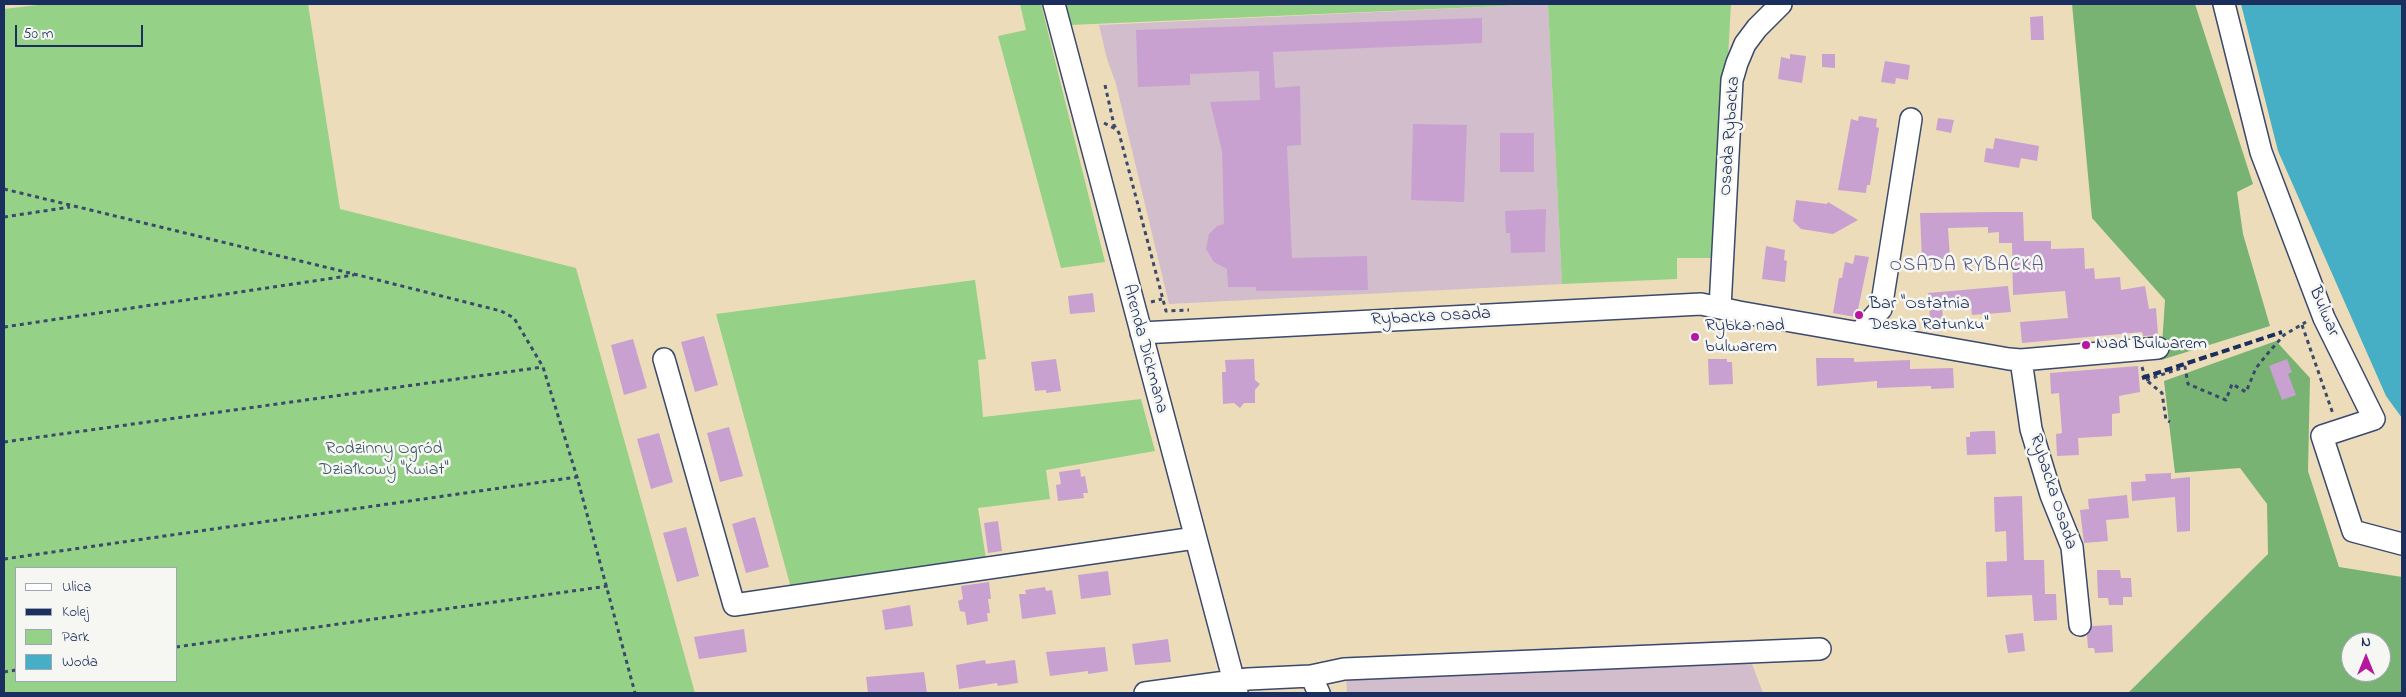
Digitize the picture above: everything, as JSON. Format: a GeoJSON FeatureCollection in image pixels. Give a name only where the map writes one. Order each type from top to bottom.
{"type":"FeatureCollection","features":[{"type":"Feature","properties":{"kind":"street","name":"Arenda Dickmana"},"geometry":{"type":"LineString","coordinates":[[1054,4],[1235,687]]}},
{"type":"Feature","properties":{"kind":"street","name":"Osada Rybacka"},"geometry":{"type":"LineString","coordinates":[[1720,308],[1732,80],[1745,44],[1757,28],[1781,4]]}},
{"type":"Feature","properties":{"kind":"street","name":"Bulwar"},"geometry":{"type":"LineString","coordinates":[[2224,4],[2262,152],[2324,318],[2374,419],[2322,436],[2353,531],[2402,544]]}},
{"type":"Feature","properties":{"kind":"street"},"geometry":{"type":"LineString","coordinates":[[1860,333],[1881,309],[1911,119]]}},
{"type":"Feature","properties":{"kind":"street","name":"Rybacka Osada"},"geometry":{"type":"LineString","coordinates":[[1140,334],[1701,304],[2021,360],[2148,349]]}},
{"type":"Feature","properties":{"kind":"street"},"geometry":{"type":"LineString","coordinates":[[664,359],[734,605],[1195,538]]}},
{"type":"Feature","properties":{"kind":"street","name":"Rybacka Osada"},"geometry":{"type":"LineString","coordinates":[[2021,360],[2031,429],[2052,495],[2072,547],[2080,625]]}},
{"type":"Feature","properties":{"kind":"street"},"geometry":{"type":"LineString","coordinates":[[1145,693],[1235,687],[1315,685],[1344,669],[1820,649]]}},
{"type":"Feature","properties":{"kind":"path"},"geometry":{"type":"LineString","coordinates":[[1105,85],[1114,125],[1119,134],[1162,299],[1151,302]]}},
{"type":"Feature","properties":{"kind":"path"},"geometry":{"type":"LineString","coordinates":[[4,189],[501,311],[514,318],[543,367],[608,586],[635,693]]}},
{"type":"Feature","properties":{"kind":"path"},"geometry":{"type":"LineString","coordinates":[[4,218],[73,206]]}},
{"type":"Feature","properties":{"kind":"path"},"geometry":{"type":"LineString","coordinates":[[4,327],[358,275]]}},
{"type":"Feature","properties":{"kind":"path"},"geometry":{"type":"LineString","coordinates":[[2146,380],[2185,367],[2188,384],[2226,400],[2232,384],[2246,392],[2256,368],[2284,335],[2302,325],[2324,318]]}},
{"type":"Feature","properties":{"kind":"path"},"geometry":{"type":"LineString","coordinates":[[2302,325],[2338,431]]}},
{"type":"Feature","properties":{"kind":"path"},"geometry":{"type":"LineString","coordinates":[[2146,380],[2148,349]]}},
{"type":"Feature","properties":{"kind":"path"},"geometry":{"type":"LineString","coordinates":[[4,442],[543,367]]}},
{"type":"Feature","properties":{"kind":"path"},"geometry":{"type":"LineString","coordinates":[[2146,380],[2162,393],[2166,420],[2170,422]]}},
{"type":"Feature","properties":{"kind":"path"},"geometry":{"type":"LineString","coordinates":[[4,559],[577,478]]}},
{"type":"Feature","properties":{"kind":"path"},"geometry":{"type":"LineString","coordinates":[[178,647],[608,586]]}},
{"type":"Feature","properties":{"kind":"shaded area"},"geometry":{"type":"Polygon","coordinates":[[[1548,4],[1562,284],[1169,304],[1116,84],[1107,59],[1099,25],[1548,4]]]}},
{"type":"Feature","properties":{"kind":"shaded area"},"geometry":{"type":"Polygon","coordinates":[[[1743,640],[1763,693],[1347,693],[1345,657],[1743,640]]]}},
{"type":"Feature","properties":{"kind":"green space","name":"Rodzinny Ogród Działkowy \"Kwiat\""},"geometry":{"type":"Polygon","coordinates":[[[46,4],[308,4],[340,209],[576,268],[695,693],[4,693],[4,9],[46,4]]]}},
{"type":"Feature","properties":{"kind":"green space"},"geometry":{"type":"Polygon","coordinates":[[[1020,4],[1041,4],[1105,262],[1061,268],[998,36],[1026,30],[1020,4]]]}},
{"type":"Feature","properties":{"kind":"green space"},"geometry":{"type":"Polygon","coordinates":[[[1065,4],[1548,4],[1070,25],[1065,4]]]}},
{"type":"Feature","properties":{"kind":"green space"},"geometry":{"type":"Polygon","coordinates":[[[1548,4],[1731,4],[1717,258],[1677,258],[1677,279],[1562,284],[1548,4]]]}},
{"type":"Feature","properties":{"kind":"green space"},"geometry":{"type":"Polygon","coordinates":[[[2072,4],[2195,4],[2253,184],[2237,192],[2243,234],[2270,326],[2161,360],[2165,300],[2092,218],[2072,4]]]}},
{"type":"Feature","properties":{"kind":"green space"},"geometry":{"type":"Polygon","coordinates":[[[975,280],[986,359],[978,360],[983,417],[1141,399],[1155,451],[1046,470],[1050,499],[978,508],[986,559],[791,588],[716,314],[975,280]]]}},
{"type":"Feature","properties":{"kind":"green space"},"geometry":{"type":"Polygon","coordinates":[[[2276,341],[2310,378],[2308,471],[2339,567],[2402,577],[2402,693],[2128,693],[2268,554],[2267,504],[2240,468],[2175,473],[2164,381],[2276,341]]]}},
{"type":"Feature","properties":{"kind":"water"},"geometry":{"type":"Polygon","coordinates":[[[2241,4],[2402,4],[2402,418],[2386,396],[2278,151],[2241,4]]]}},
{"type":"Feature","properties":{"kind":"building"},"geometry":{"type":"Polygon","coordinates":[[[2043,16],[2044,40],[2031,40],[2030,17],[2043,16]]]}},
{"type":"Feature","properties":{"kind":"building"},"geometry":{"type":"Polygon","coordinates":[[[1482,18],[1482,43],[1273,52],[1275,88],[1300,86],[1301,145],[1287,146],[1292,258],[1367,256],[1368,290],[1256,291],[1256,287],[1228,287],[1227,269],[1214,262],[1206,249],[1209,234],[1217,226],[1224,224],[1222,151],[1210,102],[1260,100],[1259,71],[1190,74],[1190,85],[1138,87],[1136,30],[1482,18]]]}},
{"type":"Feature","properties":{"kind":"building"},"geometry":{"type":"Polygon","coordinates":[[[1790,54],[1806,56],[1802,83],[1778,79],[1781,57],[1790,59],[1790,54]]]}},
{"type":"Feature","properties":{"kind":"building"},"geometry":{"type":"Polygon","coordinates":[[[1822,54],[1835,54],[1835,68],[1822,67],[1822,54]]]}},
{"type":"Feature","properties":{"kind":"building"},"geometry":{"type":"Polygon","coordinates":[[[1885,61],[1910,65],[1908,80],[1896,78],[1895,84],[1881,82],[1885,61]]]}},
{"type":"Feature","properties":{"kind":"building"},"geometry":{"type":"Polygon","coordinates":[[[1859,116],[1877,119],[1876,127],[1879,128],[1870,185],[1867,185],[1866,193],[1838,190],[1851,119],[1858,121],[1859,116]]]}},
{"type":"Feature","properties":{"kind":"building"},"geometry":{"type":"Polygon","coordinates":[[[1938,118],[1954,120],[1951,133],[1936,130],[1938,118]]]}},
{"type":"Feature","properties":{"kind":"building"},"geometry":{"type":"Polygon","coordinates":[[[1413,124],[1467,125],[1464,202],[1411,200],[1413,124]]]}},
{"type":"Feature","properties":{"kind":"building"},"geometry":{"type":"Polygon","coordinates":[[[1500,133],[1534,133],[1534,172],[1500,172],[1500,133]]]}},
{"type":"Feature","properties":{"kind":"building"},"geometry":{"type":"Polygon","coordinates":[[[1995,138],[2039,146],[2037,161],[2021,158],[2019,168],[1984,162],[1986,148],[1993,149],[1995,138]]]}},
{"type":"Feature","properties":{"kind":"building"},"geometry":{"type":"Polygon","coordinates":[[[1796,200],[1827,204],[1828,202],[1858,220],[1833,234],[1801,229],[1793,221],[1796,200]]]}},
{"type":"Feature","properties":{"kind":"building"},"geometry":{"type":"Polygon","coordinates":[[[1546,209],[1545,252],[1511,253],[1510,233],[1506,233],[1505,211],[1546,209]]]}},
{"type":"Feature","properties":{"kind":"building"},"geometry":{"type":"Polygon","coordinates":[[[2023,212],[2024,241],[2051,241],[2051,249],[2084,248],[2085,269],[2094,268],[2095,279],[2120,277],[2121,290],[2145,286],[2149,309],[2156,308],[2158,335],[2143,336],[2142,332],[2022,343],[2020,322],[2068,318],[2065,291],[2013,295],[2012,243],[1999,243],[1999,232],[1988,233],[1988,227],[1948,228],[1950,258],[1922,261],[1920,213],[2023,212]]]}},
{"type":"Feature","properties":{"kind":"building"},"geometry":{"type":"Polygon","coordinates":[[[1766,246],[1785,250],[1784,260],[1787,261],[1785,282],[1762,279],[1766,246]]]}},
{"type":"Feature","properties":{"kind":"building"},"geometry":{"type":"Polygon","coordinates":[[[1855,255],[1869,257],[1855,317],[1833,313],[1839,278],[1842,278],[1845,262],[1853,264],[1855,255]]]}},
{"type":"Feature","properties":{"kind":"building"},"geometry":{"type":"Polygon","coordinates":[[[2008,286],[2011,312],[1972,315],[1971,305],[1942,308],[1943,318],[1930,319],[1928,293],[2008,286]]]}},
{"type":"Feature","properties":{"kind":"building"},"geometry":{"type":"Polygon","coordinates":[[[1093,293],[1095,312],[1070,314],[1068,296],[1093,293]]]}},
{"type":"Feature","properties":{"kind":"building"},"geometry":{"type":"Polygon","coordinates":[[[704,336],[718,385],[695,392],[681,342],[704,336]]]}},
{"type":"Feature","properties":{"kind":"building"},"geometry":{"type":"Polygon","coordinates":[[[633,339],[647,388],[624,395],[611,345],[633,339]]]}},
{"type":"Feature","properties":{"kind":"building"},"geometry":{"type":"Polygon","coordinates":[[[1816,358],[1854,358],[1854,362],[1910,360],[1910,369],[1953,368],[1954,388],[1931,389],[1931,386],[1877,388],[1877,381],[1817,386],[1816,358]]]}},
{"type":"Feature","properties":{"kind":"building"},"geometry":{"type":"Polygon","coordinates":[[[1056,359],[1061,391],[1046,393],[1046,390],[1035,391],[1031,362],[1056,359]]]}},
{"type":"Feature","properties":{"kind":"building"},"geometry":{"type":"Polygon","coordinates":[[[1254,359],[1255,380],[1260,384],[1255,390],[1255,403],[1244,403],[1240,408],[1234,403],[1223,404],[1222,372],[1226,372],[1225,360],[1254,359]]]}},
{"type":"Feature","properties":{"kind":"building"},"geometry":{"type":"Polygon","coordinates":[[[1708,359],[1727,359],[1727,362],[1732,362],[1733,384],[1709,385],[1708,359]]]}},
{"type":"Feature","properties":{"kind":"building"},"geometry":{"type":"Polygon","coordinates":[[[2287,359],[2292,372],[2288,374],[2296,395],[2282,400],[2269,366],[2287,359]]]}},
{"type":"Feature","properties":{"kind":"building"},"geometry":{"type":"Polygon","coordinates":[[[2138,366],[2140,392],[2119,396],[2120,413],[2112,414],[2112,436],[2078,438],[2079,455],[2057,456],[2056,434],[2062,433],[2059,393],[2051,394],[2050,373],[2138,366]]]}},
{"type":"Feature","properties":{"kind":"building"},"geometry":{"type":"Polygon","coordinates":[[[729,427],[743,476],[720,482],[707,433],[729,427]]]}},
{"type":"Feature","properties":{"kind":"building"},"geometry":{"type":"Polygon","coordinates":[[[1995,431],[1996,454],[1967,455],[1966,437],[1970,437],[1970,432],[1995,431]]]}},
{"type":"Feature","properties":{"kind":"building"},"geometry":{"type":"Polygon","coordinates":[[[659,433],[673,482],[651,489],[637,439],[659,433]]]}},
{"type":"Feature","properties":{"kind":"building"},"geometry":{"type":"Polygon","coordinates":[[[1080,469],[1081,477],[1085,476],[1088,493],[1083,493],[1084,498],[1058,501],[1056,485],[1061,484],[1059,472],[1080,469]]]}},
{"type":"Feature","properties":{"kind":"building"},"geometry":{"type":"Polygon","coordinates":[[[2171,473],[2171,479],[2190,477],[2190,531],[2177,532],[2175,497],[2132,501],[2131,482],[2146,481],[2145,474],[2171,473]]]}},
{"type":"Feature","properties":{"kind":"building"},"geometry":{"type":"Polygon","coordinates":[[[2127,495],[2129,518],[2106,520],[2108,541],[2084,543],[2080,510],[2089,509],[2088,499],[2127,495]]]}},
{"type":"Feature","properties":{"kind":"building"},"geometry":{"type":"Polygon","coordinates":[[[2022,496],[2024,560],[2044,560],[2045,594],[2056,594],[2057,620],[2034,621],[2032,595],[1987,597],[1986,562],[2007,561],[2006,531],[1995,532],[1994,497],[2022,496]]]}},
{"type":"Feature","properties":{"kind":"building"},"geometry":{"type":"Polygon","coordinates":[[[755,517],[769,567],[746,573],[732,524],[755,517]]]}},
{"type":"Feature","properties":{"kind":"building"},"geometry":{"type":"Polygon","coordinates":[[[998,521],[1002,551],[988,553],[984,523],[998,521]]]}},
{"type":"Feature","properties":{"kind":"building"},"geometry":{"type":"Polygon","coordinates":[[[686,527],[699,576],[677,582],[663,533],[686,527]]]}},
{"type":"Feature","properties":{"kind":"building"},"geometry":{"type":"Polygon","coordinates":[[[2097,570],[2120,570],[2121,578],[2131,578],[2132,597],[2123,597],[2123,605],[2109,605],[2108,598],[2098,598],[2097,570]]]}},
{"type":"Feature","properties":{"kind":"building"},"geometry":{"type":"Polygon","coordinates":[[[1108,571],[1111,595],[1081,599],[1078,575],[1108,571]]]}},
{"type":"Feature","properties":{"kind":"building"},"geometry":{"type":"Polygon","coordinates":[[[989,582],[991,599],[988,599],[990,613],[987,613],[988,621],[967,625],[965,612],[960,611],[958,601],[963,599],[961,586],[989,582]]]}},
{"type":"Feature","properties":{"kind":"building"},"geometry":{"type":"Polygon","coordinates":[[[1045,587],[1046,591],[1052,590],[1056,614],[1022,619],[1019,594],[1026,594],[1025,590],[1045,587]]]}},
{"type":"Feature","properties":{"kind":"building"},"geometry":{"type":"Polygon","coordinates":[[[910,605],[913,626],[885,630],[882,610],[910,605]]]}},
{"type":"Feature","properties":{"kind":"building"},"geometry":{"type":"Polygon","coordinates":[[[2112,625],[2113,652],[2095,653],[2094,648],[2088,648],[2087,635],[2092,626],[2112,625]]]}},
{"type":"Feature","properties":{"kind":"building"},"geometry":{"type":"Polygon","coordinates":[[[744,629],[747,652],[699,659],[694,637],[744,629]]]}},
{"type":"Feature","properties":{"kind":"building"},"geometry":{"type":"Polygon","coordinates":[[[2023,633],[2025,651],[2008,653],[2005,635],[2023,633]]]}},
{"type":"Feature","properties":{"kind":"building"},"geometry":{"type":"Polygon","coordinates":[[[1168,639],[1171,662],[1135,665],[1132,644],[1168,639]]]}},
{"type":"Feature","properties":{"kind":"building"},"geometry":{"type":"Polygon","coordinates":[[[1105,647],[1108,671],[1088,674],[1088,671],[1050,676],[1046,652],[1105,647]]]}},
{"type":"Feature","properties":{"kind":"building"},"geometry":{"type":"Polygon","coordinates":[[[985,660],[986,664],[1015,660],[1018,683],[998,686],[997,683],[959,689],[956,665],[985,660]]]}},
{"type":"Feature","properties":{"kind":"building"},"geometry":{"type":"Polygon","coordinates":[[[924,672],[927,693],[868,693],[866,677],[924,672]]]}},
{"type":"Feature","properties":{"kind":"railway"},"geometry":{"type":"LineString","coordinates":[[2142,378],[2282,332]]}},
{"type":"Feature","properties":{"kind":"place","name":"Bar \"Ostatnia Deska Ratunku\""},"geometry":{"type":"Point","coordinates":[1859,315]}},
{"type":"Feature","properties":{"kind":"place","name":"Rybka nad bulwarem"},"geometry":{"type":"Point","coordinates":[1695,337]}},
{"type":"Feature","properties":{"kind":"place","name":"Nad Bulwarem"},"geometry":{"type":"Point","coordinates":[2086,345]}},
{"type":"Feature","properties":{"kind":"district","name":"OSADA RYBACKA"},"geometry":{"type":"Point","coordinates":[1967,267]}}]}
